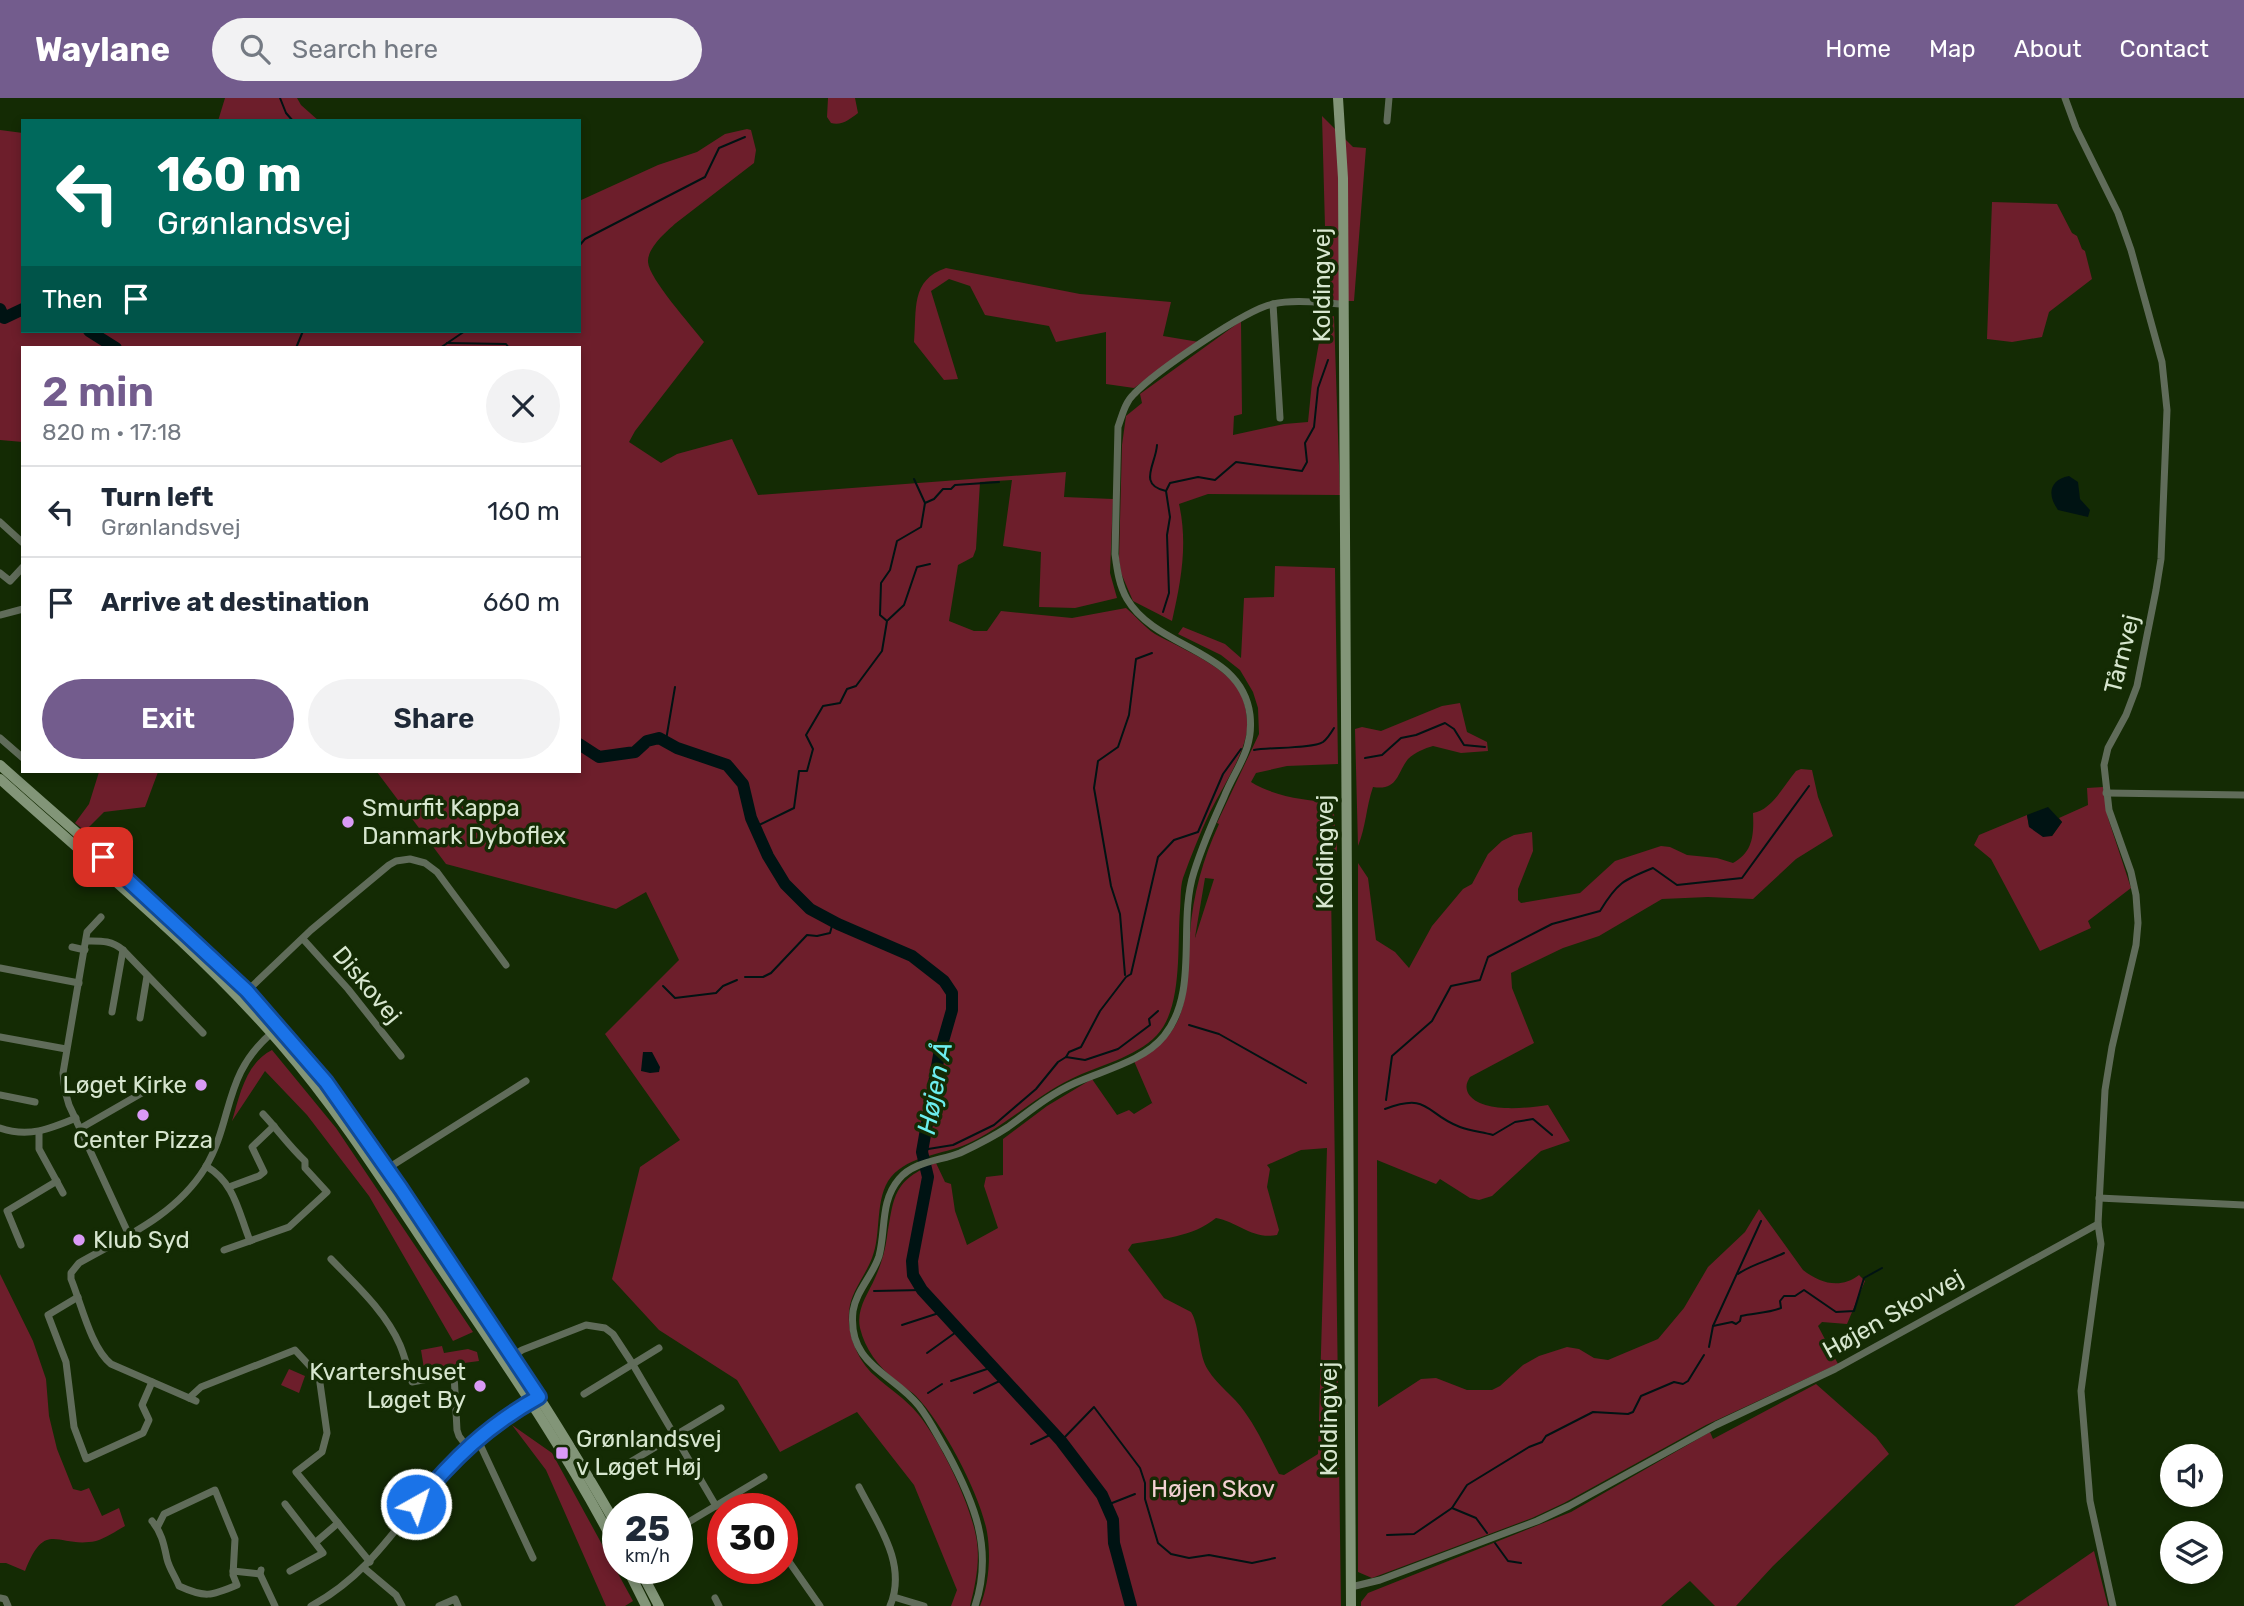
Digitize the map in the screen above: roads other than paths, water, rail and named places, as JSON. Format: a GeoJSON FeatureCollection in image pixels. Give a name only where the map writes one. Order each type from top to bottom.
{"type":"FeatureCollection","features":[{"type":"Feature","properties":{"kind":"street","name":"Koldingvej"},"geometry":{"type":"LineString","coordinates":[[1338,98],[1343,178],[1351,1606]]}},
{"type":"Feature","properties":{"kind":"street"},"geometry":{"type":"LineString","coordinates":[[1387,121],[1389,98]]}},
{"type":"Feature","properties":{"kind":"street","name":"Tårnvej"},"geometry":{"type":"LineString","coordinates":[[2065,98],[2076,128],[2118,213],[2154,332],[2165,385],[2167,410],[2161,559],[2142,667],[2126,715],[2105,757],[2109,810],[2131,873],[2138,923],[2136,945],[2114,1036],[2105,1090],[2098,1224]]}},
{"type":"Feature","properties":{"kind":"street"},"geometry":{"type":"LineString","coordinates":[[975,1606],[983,1563],[983,1544],[972,1504],[954,1465],[919,1406],[868,1363],[855,1336],[853,1308],[878,1257],[890,1195],[900,1178],[919,1165],[955,1155],[979,1144],[1071,1084],[1137,1057],[1162,1040],[1176,1017],[1181,1003],[1188,901],[1193,874],[1225,794],[1246,755],[1250,742],[1250,712],[1245,694],[1233,676],[1219,664],[1154,627],[1128,600],[1117,573],[1115,554],[1118,428],[1134,394],[1172,364],[1238,320],[1273,304],[1343,304]]}},
{"type":"Feature","properties":{"kind":"street"},"geometry":{"type":"LineString","coordinates":[[1273,304],[1280,418]]}},
{"type":"Feature","properties":{"kind":"street"},"geometry":{"type":"LineString","coordinates":[[0,522],[21,541]]}},
{"type":"Feature","properties":{"kind":"street"},"geometry":{"type":"LineString","coordinates":[[0,573],[10,581],[21,569]]}},
{"type":"Feature","properties":{"kind":"street"},"geometry":{"type":"LineString","coordinates":[[0,615],[21,610]]}},
{"type":"Feature","properties":{"kind":"street"},"geometry":{"type":"LineString","coordinates":[[0,738],[21,756]]}},
{"type":"Feature","properties":{"kind":"street"},"geometry":{"type":"LineString","coordinates":[[0,765],[158,906],[326,1082],[535,1400],[578,1458],[602,1500]]}},
{"type":"Feature","properties":{"kind":"street"},"geometry":{"type":"LineString","coordinates":[[0,779],[243,995]]}},
{"type":"Feature","properties":{"kind":"street"},"geometry":{"type":"LineString","coordinates":[[2106,793],[2244,796]]}},
{"type":"Feature","properties":{"kind":"street","name":"Diskovej"},"geometry":{"type":"LineString","coordinates":[[243,995],[356,890],[389,865],[410,859],[425,863],[437,872],[506,965]]}},
{"type":"Feature","properties":{"kind":"street"},"geometry":{"type":"LineString","coordinates":[[101,917],[88,932],[63,1073],[65,1091],[129,1235]]}},
{"type":"Feature","properties":{"kind":"street","name":"Diskovej"},"geometry":{"type":"LineString","coordinates":[[303,939],[348,989],[401,1056]]}},
{"type":"Feature","properties":{"kind":"street"},"geometry":{"type":"LineString","coordinates":[[72,947],[106,941],[114,943],[203,1033]]}},
{"type":"Feature","properties":{"kind":"street"},"geometry":{"type":"LineString","coordinates":[[112,1012],[122,950]]}},
{"type":"Feature","properties":{"kind":"street"},"geometry":{"type":"LineString","coordinates":[[0,968],[79,983]]}},
{"type":"Feature","properties":{"kind":"street"},"geometry":{"type":"LineString","coordinates":[[140,1018],[147,976]]}},
{"type":"Feature","properties":{"kind":"street"},"geometry":{"type":"LineString","coordinates":[[276,1030],[256,1049],[238,1074],[215,1149],[206,1166],[179,1201],[74,1268],[71,1279],[98,1350],[104,1358],[111,1364],[192,1400],[201,1388],[295,1350],[319,1376],[327,1433],[322,1452],[296,1472],[338,1523],[367,1565],[396,1595],[402,1606]]}},
{"type":"Feature","properties":{"kind":"street"},"geometry":{"type":"LineString","coordinates":[[0,1037],[66,1049]]}},
{"type":"Feature","properties":{"kind":"street"},"geometry":{"type":"LineString","coordinates":[[383,1171],[526,1081]]}},
{"type":"Feature","properties":{"kind":"street"},"geometry":{"type":"LineString","coordinates":[[82,1128],[161,1082]]}},
{"type":"Feature","properties":{"kind":"street"},"geometry":{"type":"LineString","coordinates":[[0,1095],[35,1101]]}},
{"type":"Feature","properties":{"kind":"street"},"geometry":{"type":"LineString","coordinates":[[224,1250],[289,1227],[327,1192],[306,1168],[305,1161],[285,1142],[284,1136],[263,1114]]}},
{"type":"Feature","properties":{"kind":"street"},"geometry":{"type":"LineString","coordinates":[[0,1128],[18,1133],[39,1132],[76,1118]]}},
{"type":"Feature","properties":{"kind":"street"},"geometry":{"type":"LineString","coordinates":[[229,1187],[264,1172],[252,1147],[274,1126]]}},
{"type":"Feature","properties":{"kind":"street"},"geometry":{"type":"LineString","coordinates":[[39,1132],[39,1149],[63,1193]]}},
{"type":"Feature","properties":{"kind":"street"},"geometry":{"type":"LineString","coordinates":[[206,1166],[224,1178],[250,1241]]}},
{"type":"Feature","properties":{"kind":"street"},"geometry":{"type":"LineString","coordinates":[[21,1245],[7,1211],[57,1181]]}},
{"type":"Feature","properties":{"kind":"street"},"geometry":{"type":"LineString","coordinates":[[2099,1198],[2244,1205]]}},
{"type":"Feature","properties":{"kind":"street"},"geometry":{"type":"LineString","coordinates":[[2098,1224],[2101,1244],[2081,1391],[2090,1501],[2113,1606]]}},
{"type":"Feature","properties":{"kind":"street","name":"Højen Skovvej"},"geometry":{"type":"LineString","coordinates":[[1350,1587],[1380,1580],[1537,1521],[1569,1506],[1716,1425],[1835,1369],[2098,1224]]}},
{"type":"Feature","properties":{"kind":"street"},"geometry":{"type":"LineString","coordinates":[[331,1258],[387,1322],[401,1347],[412,1382],[454,1374],[458,1436],[467,1447]]}},
{"type":"Feature","properties":{"kind":"street"},"geometry":{"type":"LineString","coordinates":[[78,1297],[48,1315],[66,1362],[74,1427],[86,1459],[143,1433],[149,1420],[142,1405],[152,1382]]}},
{"type":"Feature","properties":{"kind":"street"},"geometry":{"type":"LineString","coordinates":[[508,1359],[586,1325],[596,1325],[613,1334],[708,1493]]}},
{"type":"Feature","properties":{"kind":"street"},"geometry":{"type":"LineString","coordinates":[[584,1394],[659,1348]]}},
{"type":"Feature","properties":{"kind":"street"},"geometry":{"type":"LineString","coordinates":[[310,1606],[330,1596],[367,1565],[467,1447],[535,1400]]}},
{"type":"Feature","properties":{"kind":"street"},"geometry":{"type":"LineString","coordinates":[[535,1400],[602,1522]]}},
{"type":"Feature","properties":{"kind":"street"},"geometry":{"type":"LineString","coordinates":[[627,1464],[721,1408]]}},
{"type":"Feature","properties":{"kind":"street"},"geometry":{"type":"LineString","coordinates":[[477,1438],[533,1558]]}},
{"type":"Feature","properties":{"kind":"street"},"geometry":{"type":"LineString","coordinates":[[738,1493],[764,1477]]}},
{"type":"Feature","properties":{"kind":"street"},"geometry":{"type":"LineString","coordinates":[[859,1486],[893,1559],[897,1581],[890,1606]]}},
{"type":"Feature","properties":{"kind":"street"},"geometry":{"type":"LineString","coordinates":[[215,1490],[235,1539],[233,1571],[237,1585],[213,1595],[199,1595],[180,1587],[167,1559],[167,1550],[154,1525],[164,1514],[215,1490]]}},
{"type":"Feature","properties":{"kind":"street"},"geometry":{"type":"LineString","coordinates":[[285,1504],[323,1553],[290,1571]]}},
{"type":"Feature","properties":{"kind":"street"},"geometry":{"type":"LineString","coordinates":[[316,1542],[338,1523]]}},
{"type":"Feature","properties":{"kind":"street"},"geometry":{"type":"LineString","coordinates":[[233,1571],[260,1572],[275,1606]]}},
{"type":"Feature","properties":{"kind":"street"},"geometry":{"type":"LineString","coordinates":[[798,1574],[820,1606]]}},
{"type":"Feature","properties":{"kind":"street"},"geometry":{"type":"LineString","coordinates":[[635,1584],[646,1606]]}},
{"type":"Feature","properties":{"kind":"street"},"geometry":{"type":"LineString","coordinates":[[647,1584],[659,1606]]}},
{"type":"Feature","properties":{"kind":"street"},"geometry":{"type":"LineString","coordinates":[[894,1597],[924,1606]]}},
{"type":"Feature","properties":{"kind":"street"},"geometry":{"type":"LineString","coordinates":[[0,1598],[5,1599],[8,1606]]}},
{"type":"Feature","properties":{"kind":"street"},"geometry":{"type":"LineString","coordinates":[[439,1606],[455,1599],[458,1606]]}},
{"type":"Feature","properties":{"kind":"waterway"},"geometry":{"type":"LineString","coordinates":[[280,98],[291,119]]}},
{"type":"Feature","properties":{"kind":"waterway"},"geometry":{"type":"LineString","coordinates":[[581,244],[585,239],[705,177],[719,148],[745,137]]}},
{"type":"Feature","properties":{"kind":"waterway","name":"Højen Å"},"geometry":{"type":"LineString","coordinates":[[0,309],[4,318],[21,310]]}},
{"type":"Feature","properties":{"kind":"waterway","name":"Højen Å"},"geometry":{"type":"LineString","coordinates":[[0,319],[4,318]]}},
{"type":"Feature","properties":{"kind":"waterway","name":"Højen Å"},"geometry":{"type":"LineString","coordinates":[[92,333],[113,346]]}},
{"type":"Feature","properties":{"kind":"waterway"},"geometry":{"type":"LineString","coordinates":[[297,346],[302,333]]}},
{"type":"Feature","properties":{"kind":"waterway"},"geometry":{"type":"LineString","coordinates":[[443,346],[462,333]]}},
{"type":"Feature","properties":{"kind":"waterway"},"geometry":{"type":"LineString","coordinates":[[447,343],[508,346]]}},
{"type":"Feature","properties":{"kind":"waterway"},"geometry":{"type":"LineString","coordinates":[[1163,612],[1169,593],[1167,535],[1170,517],[1166,491],[1170,483],[1198,477],[1215,480],[1236,462],[1302,471],[1307,462],[1305,443],[1314,427],[1318,388],[1328,360]]}},
{"type":"Feature","properties":{"kind":"waterway"},"geometry":{"type":"LineString","coordinates":[[1157,445],[1150,479],[1157,488],[1166,491]]}},
{"type":"Feature","properties":{"kind":"waterway"},"geometry":{"type":"LineString","coordinates":[[914,479],[925,503]]}},
{"type":"Feature","properties":{"kind":"waterway"},"geometry":{"type":"LineString","coordinates":[[755,827],[794,808],[799,771],[807,771],[813,749],[806,735],[823,706],[840,703],[847,689],[856,686],[882,651],[887,621],[880,615],[881,583],[890,570],[897,541],[921,527],[925,503],[934,499],[943,489],[951,489],[955,485],[999,482]]}},
{"type":"Feature","properties":{"kind":"waterway"},"geometry":{"type":"LineString","coordinates":[[888,620],[904,605],[917,567],[930,564]]}},
{"type":"Feature","properties":{"kind":"waterway"},"geometry":{"type":"LineString","coordinates":[[1125,975],[1120,914],[1111,886],[1094,788],[1098,761],[1118,747],[1129,715],[1136,659],[1152,653]]}},
{"type":"Feature","properties":{"kind":"waterway"},"geometry":{"type":"LineString","coordinates":[[666,740],[675,687]]}},
{"type":"Feature","properties":{"kind":"waterway"},"geometry":{"type":"LineString","coordinates":[[1365,758],[1382,755],[1401,738],[1445,723],[1454,729],[1464,745],[1485,747]]}},
{"type":"Feature","properties":{"kind":"waterway"},"geometry":{"type":"LineString","coordinates":[[1254,750],[1317,744],[1324,741],[1334,728]]}},
{"type":"Feature","properties":{"kind":"waterway","name":"Højen Å"},"geometry":{"type":"LineString","coordinates":[[581,745],[599,757],[635,752],[647,741],[659,738],[677,748],[727,765],[743,784],[751,818],[768,856],[785,884],[810,909],[912,956],[944,981],[952,993],[952,1010],[939,1055],[922,1152],[928,1177],[912,1261],[913,1275],[922,1290],[1061,1441],[1102,1495],[1113,1520],[1114,1543],[1131,1606]]}},
{"type":"Feature","properties":{"kind":"waterway"},"geometry":{"type":"LineString","coordinates":[[1066,1057],[1069,1052],[1081,1047],[1100,1011],[1131,974],[1158,857],[1174,840],[1198,832],[1223,774],[1241,749]]}},
{"type":"Feature","properties":{"kind":"waterway"},"geometry":{"type":"LineString","coordinates":[[1386,1100],[1392,1056],[1432,1021],[1451,986],[1480,980],[1488,957],[1552,924],[1600,911],[1611,894],[1622,884],[1653,868],[1677,885],[1742,878],[1809,786]]}},
{"type":"Feature","properties":{"kind":"waterway"},"geometry":{"type":"LineString","coordinates":[[745,977],[763,977],[771,973],[807,935],[830,933],[833,922]]}},
{"type":"Feature","properties":{"kind":"waterway"},"geometry":{"type":"LineString","coordinates":[[663,986],[675,998],[716,993],[723,986],[737,980]]}},
{"type":"Feature","properties":{"kind":"waterway"},"geometry":{"type":"LineString","coordinates":[[922,1150],[953,1145],[994,1125],[1036,1089],[1058,1062],[1066,1057],[1085,1060],[1118,1049],[1150,1025],[1149,1019],[1158,1011]]}},
{"type":"Feature","properties":{"kind":"waterway"},"geometry":{"type":"LineString","coordinates":[[1189,1025],[1219,1034],[1306,1083]]}},
{"type":"Feature","properties":{"kind":"waterway"},"geometry":{"type":"LineString","coordinates":[[1385,1109],[1400,1104],[1419,1104],[1460,1127],[1493,1135],[1515,1122],[1533,1119],[1552,1135]]}},
{"type":"Feature","properties":{"kind":"waterway"},"geometry":{"type":"LineString","coordinates":[[1709,1347],[1713,1326],[1761,1221]]}},
{"type":"Feature","properties":{"kind":"waterway"},"geometry":{"type":"LineString","coordinates":[[1738,1274],[1784,1253]]}},
{"type":"Feature","properties":{"kind":"waterway"},"geometry":{"type":"LineString","coordinates":[[1713,1326],[1732,1322],[1736,1324],[1741,1316],[1781,1308],[1780,1301],[1784,1296],[1795,1296],[1804,1290],[1836,1312],[1854,1311],[1864,1278],[1882,1268]]}},
{"type":"Feature","properties":{"kind":"waterway"},"geometry":{"type":"LineString","coordinates":[[874,1291],[922,1290]]}},
{"type":"Feature","properties":{"kind":"waterway"},"geometry":{"type":"LineString","coordinates":[[902,1325],[942,1312]]}},
{"type":"Feature","properties":{"kind":"waterway"},"geometry":{"type":"LineString","coordinates":[[927,1353],[959,1330]]}},
{"type":"Feature","properties":{"kind":"waterway"},"geometry":{"type":"LineString","coordinates":[[1387,1535],[1414,1534],[1452,1508],[1467,1485],[1529,1447],[1542,1442],[1546,1436],[1593,1412],[1628,1414],[1633,1412],[1641,1396],[1674,1382],[1683,1384],[1688,1381],[1704,1355]]}},
{"type":"Feature","properties":{"kind":"waterway"},"geometry":{"type":"LineString","coordinates":[[951,1381],[993,1367]]}},
{"type":"Feature","properties":{"kind":"waterway"},"geometry":{"type":"LineString","coordinates":[[974,1393],[1004,1379]]}},
{"type":"Feature","properties":{"kind":"waterway"},"geometry":{"type":"LineString","coordinates":[[928,1393],[942,1384]]}},
{"type":"Feature","properties":{"kind":"waterway"},"geometry":{"type":"LineString","coordinates":[[1061,1441],[1094,1407],[1140,1468],[1145,1483],[1145,1499],[1158,1543],[1171,1554],[1189,1558],[1209,1555],[1252,1563],[1275,1558]]}},
{"type":"Feature","properties":{"kind":"waterway"},"geometry":{"type":"LineString","coordinates":[[1031,1444],[1054,1433]]}},
{"type":"Feature","properties":{"kind":"waterway"},"geometry":{"type":"LineString","coordinates":[[1107,1505],[1135,1494]]}},
{"type":"Feature","properties":{"kind":"waterway"},"geometry":{"type":"LineString","coordinates":[[1452,1508],[1476,1518],[1487,1533]]}},
{"type":"Feature","properties":{"kind":"waterway"},"geometry":{"type":"LineString","coordinates":[[1495,1543],[1508,1561],[1521,1563]]}},
{"type":"Feature","properties":{"kind":"place","name":"Smurfit Kappa Danmark Dyboflex"},"geometry":{"type":"Point","coordinates":[348,822]}},
{"type":"Feature","properties":{"kind":"place","name":"Løget Kirke"},"geometry":{"type":"Point","coordinates":[201,1085]}},
{"type":"Feature","properties":{"kind":"place","name":"Center Pizza"},"geometry":{"type":"Point","coordinates":[143,1115]}},
{"type":"Feature","properties":{"kind":"place","name":"Klub Syd"},"geometry":{"type":"Point","coordinates":[79,1240]}},
{"type":"Feature","properties":{"kind":"place","name":"Kvartershuset Løget By"},"geometry":{"type":"Point","coordinates":[480,1386]}},
{"type":"Feature","properties":{"kind":"place","name":"Grønlandsvej v Løget Høj"},"geometry":{"type":"Point","coordinates":[562,1453]}},
{"type":"Feature","properties":{"kind":"park label","name":"Højen Skov"},"geometry":{"type":"Point","coordinates":[1213,1489]}}]}
